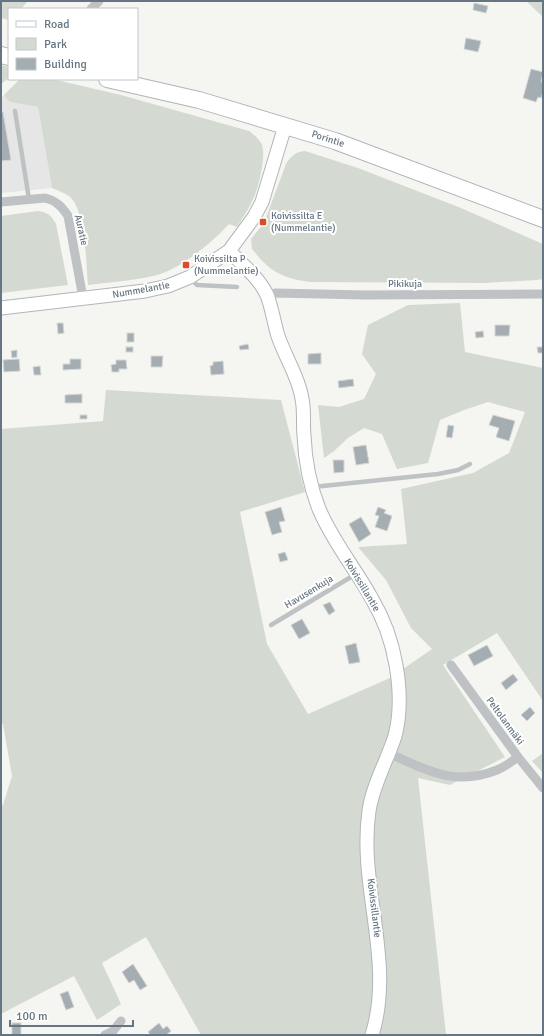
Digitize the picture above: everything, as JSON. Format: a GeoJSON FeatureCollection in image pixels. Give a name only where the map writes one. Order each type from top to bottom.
{"type":"FeatureCollection","features":[{"type":"Feature","properties":{"kind":"highway","name":"Porintie"},"geometry":{"type":"LineString","coordinates":[[112,80],[199,100],[335,141],[543,219]]}},
{"type":"Feature","properties":{"kind":"street"},"geometry":{"type":"LineString","coordinates":[[92,8],[100,1]]}},
{"type":"Feature","properties":{"kind":"street","name":"Nummelantie"},"geometry":{"type":"LineString","coordinates":[[1,308],[146,291],[168,286],[190,278],[229,251],[254,217],[262,202],[286,126]]}},
{"type":"Feature","properties":{"kind":"street","name":"Auratie"},"geometry":{"type":"LineString","coordinates":[[1,202],[45,198],[52,200],[61,206],[68,216],[83,298]]}},
{"type":"Feature","properties":{"kind":"street","name":"Koivissillantie"},"geometry":{"type":"LineString","coordinates":[[229,251],[257,279],[267,295],[278,336],[301,389],[307,464],[312,487],[326,524],[372,598],[388,633],[396,664],[400,692],[399,712],[395,735],[375,786],[369,811],[367,834],[368,865],[380,966],[380,994],[372,1035]]}},
{"type":"Feature","properties":{"kind":"street","name":"Pikikuja"},"geometry":{"type":"LineString","coordinates":[[267,295],[276,293],[365,295],[543,294]]}},
{"type":"Feature","properties":{"kind":"street","name":"Peltolanmäki"},"geometry":{"type":"LineString","coordinates":[[451,665],[518,757],[543,788]]}},
{"type":"Feature","properties":{"kind":"street"},"geometry":{"type":"LineString","coordinates":[[388,753],[416,766],[439,774],[457,777],[475,777],[499,770],[518,757]]}},
{"type":"Feature","properties":{"kind":"street"},"geometry":{"type":"LineString","coordinates":[[105,1035],[113,1031],[121,1022]]}},
{"type":"Feature","properties":{"kind":"lane"},"geometry":{"type":"LineString","coordinates":[[15,111],[29,199]]}},
{"type":"Feature","properties":{"kind":"lane"},"geometry":{"type":"LineString","coordinates":[[190,278],[193,283],[197,285],[237,288]]}},
{"type":"Feature","properties":{"kind":"lane"},"geometry":{"type":"LineString","coordinates":[[312,487],[438,474],[458,470],[470,464]]}},
{"type":"Feature","properties":{"kind":"lane","name":"Havusenkuja"},"geometry":{"type":"LineString","coordinates":[[271,625],[356,574]]}},
{"type":"Feature","properties":{"kind":"shaded area"},"geometry":{"type":"Polygon","coordinates":[[[4,95],[11,102],[38,107],[52,188],[1,193],[1,98],[4,95]]]}},
{"type":"Feature","properties":{"kind":"green space"},"geometry":{"type":"Polygon","coordinates":[[[1,1],[28,1],[22,8],[8,8],[8,20],[1,18],[1,1]]]}},
{"type":"Feature","properties":{"kind":"green space"},"geometry":{"type":"Polygon","coordinates":[[[526,1],[543,1],[543,17],[526,1]]]}},
{"type":"Feature","properties":{"kind":"green space"},"geometry":{"type":"Polygon","coordinates":[[[1,65],[8,67],[8,79],[1,84],[1,65]]]}},
{"type":"Feature","properties":{"kind":"green space"},"geometry":{"type":"Polygon","coordinates":[[[19,80],[56,80],[121,95],[249,131],[258,139],[263,150],[263,163],[260,179],[254,197],[237,227],[229,224],[194,255],[173,268],[153,276],[88,285],[86,251],[79,213],[75,203],[69,196],[52,188],[38,107],[10,102],[4,95],[19,80]]]}},
{"type":"Feature","properties":{"kind":"green space"},"geometry":{"type":"Polygon","coordinates":[[[305,151],[358,168],[461,208],[543,244],[543,279],[484,283],[310,282],[277,273],[252,249],[251,239],[264,223],[286,164],[294,155],[305,151]]]}},
{"type":"Feature","properties":{"kind":"green space"},"geometry":{"type":"Polygon","coordinates":[[[38,211],[48,214],[56,224],[68,285],[1,293],[1,216],[38,211]]]}},
{"type":"Feature","properties":{"kind":"green space"},"geometry":{"type":"Polygon","coordinates":[[[460,303],[465,352],[543,368],[543,701],[497,633],[443,665],[505,757],[450,785],[418,778],[446,1035],[201,1035],[146,937],[102,963],[121,1004],[97,1020],[74,976],[1,1014],[1,805],[3,805],[12,776],[3,724],[1,724],[1,429],[103,421],[106,390],[281,400],[305,492],[240,512],[267,644],[308,714],[390,678],[432,649],[411,628],[386,580],[358,547],[407,544],[401,489],[473,473],[509,453],[525,412],[488,402],[440,420],[428,463],[397,469],[382,434],[364,428],[348,438],[324,458],[318,405],[339,407],[364,399],[376,374],[362,354],[368,325],[408,305],[460,303]]]}},
{"type":"Feature","properties":{"kind":"green space"},"geometry":{"type":"Polygon","coordinates":[[[543,753],[543,773],[532,761],[543,753]]]}},
{"type":"Feature","properties":{"kind":"building"},"geometry":{"type":"Polygon","coordinates":[[[474,3],[488,6],[486,13],[473,10],[474,3]]]}},
{"type":"Feature","properties":{"kind":"building"},"geometry":{"type":"Polygon","coordinates":[[[466,38],[481,41],[478,52],[464,49],[466,38]]]}},
{"type":"Feature","properties":{"kind":"building"},"geometry":{"type":"Polygon","coordinates":[[[531,69],[543,72],[541,82],[543,82],[543,92],[541,98],[538,97],[536,102],[523,98],[531,69]]]}},
{"type":"Feature","properties":{"kind":"building"},"geometry":{"type":"Polygon","coordinates":[[[1,112],[3,112],[11,160],[1,161],[1,112]]]}},
{"type":"Feature","properties":{"kind":"building"},"geometry":{"type":"Polygon","coordinates":[[[57,323],[63,323],[64,333],[58,334],[57,323]]]}},
{"type":"Feature","properties":{"kind":"building"},"geometry":{"type":"Polygon","coordinates":[[[495,325],[510,325],[509,336],[495,336],[495,325]]]}},
{"type":"Feature","properties":{"kind":"building"},"geometry":{"type":"Polygon","coordinates":[[[483,331],[484,337],[476,338],[475,332],[483,331]]]}},
{"type":"Feature","properties":{"kind":"building"},"geometry":{"type":"Polygon","coordinates":[[[127,333],[134,333],[134,342],[127,342],[127,333]]]}},
{"type":"Feature","properties":{"kind":"building"},"geometry":{"type":"Polygon","coordinates":[[[248,344],[249,349],[240,350],[239,346],[248,344]]]}},
{"type":"Feature","properties":{"kind":"building"},"geometry":{"type":"Polygon","coordinates":[[[126,347],[133,347],[133,352],[126,352],[126,347]]]}},
{"type":"Feature","properties":{"kind":"building"},"geometry":{"type":"Polygon","coordinates":[[[537,347],[543,347],[543,353],[538,353],[537,347]]]}},
{"type":"Feature","properties":{"kind":"building"},"geometry":{"type":"Polygon","coordinates":[[[17,350],[17,357],[12,358],[11,351],[17,350]]]}},
{"type":"Feature","properties":{"kind":"building"},"geometry":{"type":"Polygon","coordinates":[[[321,353],[321,364],[308,364],[308,354],[321,353]]]}},
{"type":"Feature","properties":{"kind":"building"},"geometry":{"type":"Polygon","coordinates":[[[151,356],[163,356],[162,367],[151,367],[151,356]]]}},
{"type":"Feature","properties":{"kind":"building"},"geometry":{"type":"Polygon","coordinates":[[[19,359],[20,371],[4,372],[3,360],[19,359]]]}},
{"type":"Feature","properties":{"kind":"building"},"geometry":{"type":"Polygon","coordinates":[[[70,359],[81,359],[81,369],[63,370],[63,364],[70,364],[70,359]]]}},
{"type":"Feature","properties":{"kind":"building"},"geometry":{"type":"Polygon","coordinates":[[[116,360],[126,360],[127,369],[119,369],[119,372],[112,372],[111,365],[116,364],[116,360]]]}},
{"type":"Feature","properties":{"kind":"building"},"geometry":{"type":"Polygon","coordinates":[[[223,361],[224,374],[211,375],[210,366],[213,365],[213,362],[223,361]]]}},
{"type":"Feature","properties":{"kind":"building"},"geometry":{"type":"Polygon","coordinates":[[[40,366],[41,375],[34,375],[33,367],[40,366]]]}},
{"type":"Feature","properties":{"kind":"building"},"geometry":{"type":"Polygon","coordinates":[[[353,379],[354,386],[339,388],[338,381],[353,379]]]}},
{"type":"Feature","properties":{"kind":"building"},"geometry":{"type":"Polygon","coordinates":[[[82,394],[82,403],[65,403],[65,395],[82,394]]]}},
{"type":"Feature","properties":{"kind":"building"},"geometry":{"type":"Polygon","coordinates":[[[80,415],[87,415],[87,419],[80,419],[80,415]]]}},
{"type":"Feature","properties":{"kind":"building"},"geometry":{"type":"Polygon","coordinates":[[[493,415],[515,421],[509,441],[496,437],[499,428],[489,425],[493,415]]]}},
{"type":"Feature","properties":{"kind":"building"},"geometry":{"type":"Polygon","coordinates":[[[448,425],[454,426],[452,438],[446,437],[448,425]]]}},
{"type":"Feature","properties":{"kind":"building"},"geometry":{"type":"Polygon","coordinates":[[[366,445],[369,463],[356,465],[353,447],[366,445]]]}},
{"type":"Feature","properties":{"kind":"building"},"geometry":{"type":"Polygon","coordinates":[[[333,460],[344,460],[344,472],[334,473],[333,460]]]}},
{"type":"Feature","properties":{"kind":"building"},"geometry":{"type":"Polygon","coordinates":[[[281,507],[285,521],[279,522],[282,532],[272,535],[265,512],[281,507]]]}},
{"type":"Feature","properties":{"kind":"building"},"geometry":{"type":"Polygon","coordinates":[[[378,507],[386,510],[384,513],[392,516],[387,531],[375,527],[379,516],[375,515],[378,507]]]}},
{"type":"Feature","properties":{"kind":"building"},"geometry":{"type":"Polygon","coordinates":[[[361,517],[371,534],[359,542],[349,524],[361,517]]]}},
{"type":"Feature","properties":{"kind":"building"},"geometry":{"type":"Polygon","coordinates":[[[285,552],[288,560],[280,562],[278,554],[285,552]]]}},
{"type":"Feature","properties":{"kind":"building"},"geometry":{"type":"Polygon","coordinates":[[[330,602],[335,611],[329,615],[323,605],[330,602]]]}},
{"type":"Feature","properties":{"kind":"building"},"geometry":{"type":"Polygon","coordinates":[[[302,619],[310,633],[299,639],[291,625],[302,619]]]}},
{"type":"Feature","properties":{"kind":"building"},"geometry":{"type":"Polygon","coordinates":[[[356,643],[360,662],[349,664],[345,646],[356,643]]]}},
{"type":"Feature","properties":{"kind":"building"},"geometry":{"type":"Polygon","coordinates":[[[487,645],[493,656],[474,666],[468,655],[487,645]]]}},
{"type":"Feature","properties":{"kind":"building"},"geometry":{"type":"Polygon","coordinates":[[[513,674],[518,680],[506,690],[501,683],[513,674]]]}},
{"type":"Feature","properties":{"kind":"building"},"geometry":{"type":"Polygon","coordinates":[[[530,707],[535,713],[527,721],[521,715],[530,707]]]}},
{"type":"Feature","properties":{"kind":"building"},"geometry":{"type":"Polygon","coordinates":[[[133,964],[147,986],[140,990],[134,980],[129,983],[122,972],[133,964]]]}},
{"type":"Feature","properties":{"kind":"building"},"geometry":{"type":"Polygon","coordinates":[[[68,991],[74,1007],[66,1010],[60,994],[68,991]]]}},
{"type":"Feature","properties":{"kind":"building"},"geometry":{"type":"Polygon","coordinates":[[[12,1023],[21,1023],[21,1035],[12,1035],[12,1023]]]}},
{"type":"Feature","properties":{"kind":"building"},"geometry":{"type":"Polygon","coordinates":[[[159,1023],[163,1029],[167,1026],[171,1031],[166,1035],[151,1035],[148,1032],[159,1023]]]}},
{"type":"Feature","properties":{"kind":"place","name":"Koivissilta E (Nummelantie)"},"geometry":{"type":"Point","coordinates":[263,222]}},
{"type":"Feature","properties":{"kind":"place","name":"Koivissilta P (Nummelantie)"},"geometry":{"type":"Point","coordinates":[186,265]}}]}
